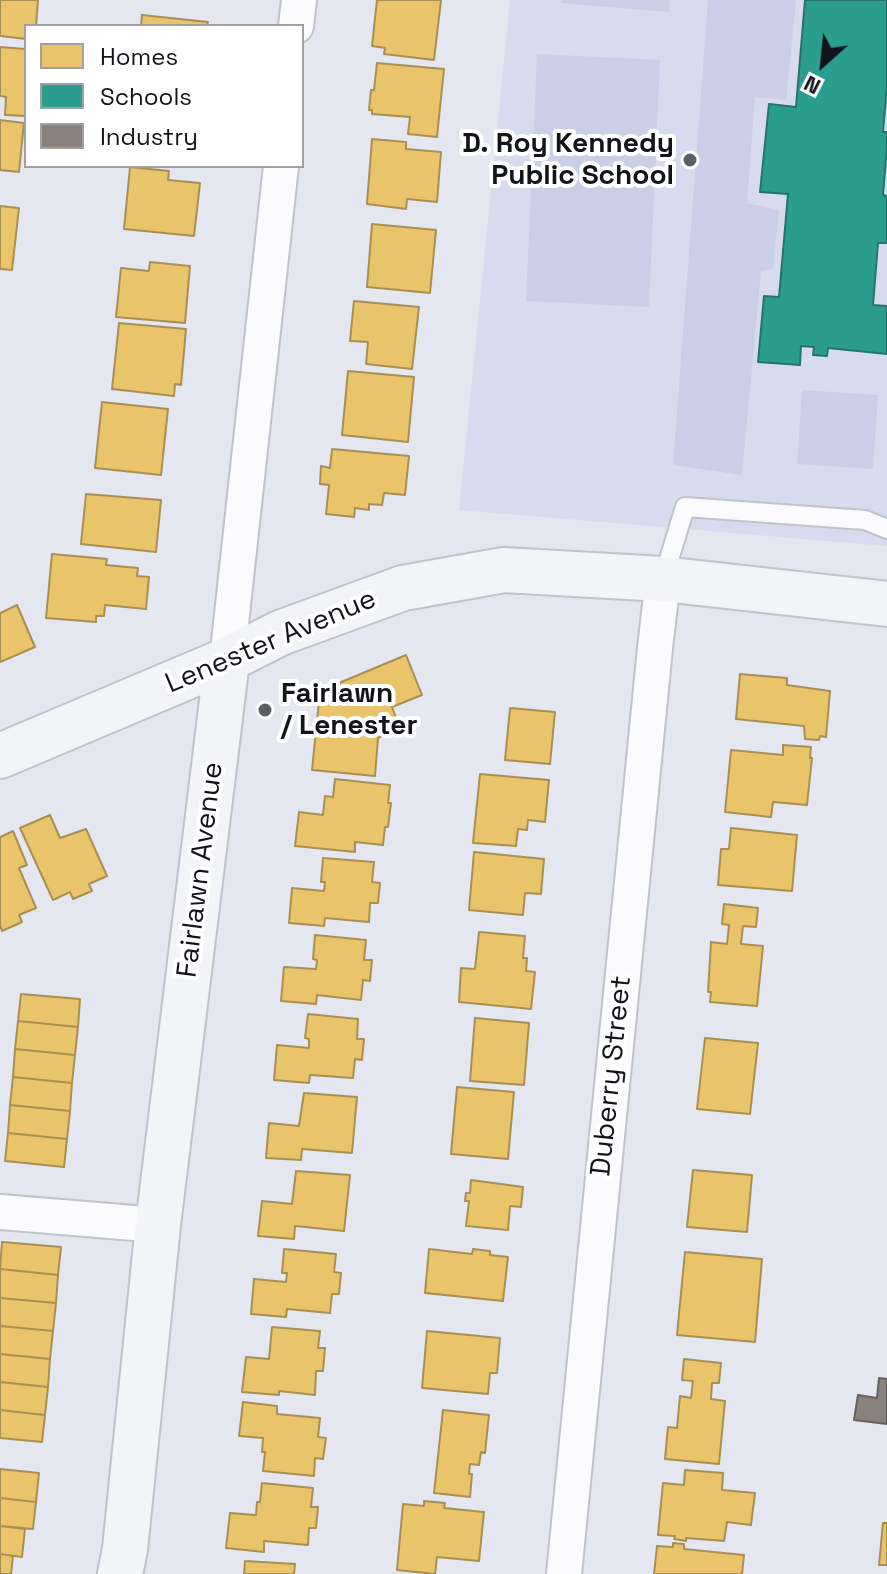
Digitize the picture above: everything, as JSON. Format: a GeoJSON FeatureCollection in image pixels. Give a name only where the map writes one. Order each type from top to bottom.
{"type":"FeatureCollection","features":[{"type":"Feature","properties":{"kind":"street"},"geometry":{"type":"LineString","coordinates":[[296,24],[299,0]]}},
{"type":"Feature","properties":{"kind":"street","name":"Fairlawn Avenue"},"geometry":{"type":"LineString","coordinates":[[120,1574],[158,1225],[227,660],[281,168]]}},
{"type":"Feature","properties":{"kind":"street","name":"Lenester Avenue"},"geometry":{"type":"LineString","coordinates":[[0,756],[227,660],[280,633],[403,588],[504,570],[663,579],[887,604]]}},
{"type":"Feature","properties":{"kind":"street","name":"Duberry Street"},"geometry":{"type":"LineString","coordinates":[[564,1574],[663,579]]}},
{"type":"Feature","properties":{"kind":"street"},"geometry":{"type":"LineString","coordinates":[[0,1212],[158,1225]]}},
{"type":"Feature","properties":{"kind":"lane"},"geometry":{"type":"LineString","coordinates":[[663,579],[685,507],[865,520],[887,529]]}},
{"type":"Feature","properties":{"kind":"shaded area","name":"D. Roy Kennedy Public School"},"geometry":{"type":"Polygon","coordinates":[[[510,0],[887,0],[887,546],[459,510],[510,0]]]}},
{"type":"Feature","properties":{"kind":"shaded area"},"geometry":{"type":"Polygon","coordinates":[[[562,0],[670,0],[669,12],[561,3],[562,0]]]}},
{"type":"Feature","properties":{"kind":"shaded area"},"geometry":{"type":"Polygon","coordinates":[[[708,0],[796,0],[786,100],[755,97],[747,203],[779,210],[773,269],[761,271],[742,475],[673,465],[708,0]]]}},
{"type":"Feature","properties":{"kind":"shaded area"},"geometry":{"type":"Polygon","coordinates":[[[537,54],[660,60],[649,307],[526,301],[537,54]]]}},
{"type":"Feature","properties":{"kind":"shaded area"},"geometry":{"type":"Polygon","coordinates":[[[802,390],[878,395],[873,469],[797,464],[802,390]]]}},
{"type":"Feature","properties":{"kind":"building: Homes"},"geometry":{"type":"Polygon","coordinates":[[[0,0],[38,0],[36,24],[24,24],[24,39],[0,36],[0,0]]]}},
{"type":"Feature","properties":{"kind":"building: Homes"},"geometry":{"type":"Polygon","coordinates":[[[377,0],[441,0],[434,60],[384,54],[385,48],[372,46],[377,0]]]}},
{"type":"Feature","properties":{"kind":"building: Homes"},"geometry":{"type":"Polygon","coordinates":[[[142,15],[208,22],[208,24],[141,24],[142,15]]]}},
{"type":"Feature","properties":{"kind":"building: Homes"},"geometry":{"type":"Polygon","coordinates":[[[0,47],[24,49],[24,116],[5,115],[6,97],[0,96],[0,47]]]}},
{"type":"Feature","properties":{"kind":"building: Homes"},"geometry":{"type":"Polygon","coordinates":[[[377,63],[444,69],[437,137],[408,134],[410,117],[372,114],[369,110],[377,63]]]}},
{"type":"Feature","properties":{"kind":"building: Homes"},"geometry":{"type":"Polygon","coordinates":[[[0,120],[24,123],[19,172],[0,170],[0,120]]]}},
{"type":"Feature","properties":{"kind":"building: Homes"},"geometry":{"type":"Polygon","coordinates":[[[372,139],[406,142],[406,149],[441,152],[437,202],[407,199],[406,209],[367,204],[372,139]]]}},
{"type":"Feature","properties":{"kind":"building: Homes"},"geometry":{"type":"Polygon","coordinates":[[[130,168],[169,171],[168,180],[200,183],[194,236],[124,229],[130,168]]]}},
{"type":"Feature","properties":{"kind":"building: Homes"},"geometry":{"type":"Polygon","coordinates":[[[0,206],[19,208],[12,270],[0,269],[0,206]]]}},
{"type":"Feature","properties":{"kind":"building: Homes"},"geometry":{"type":"Polygon","coordinates":[[[372,224],[436,230],[430,293],[367,287],[372,224]]]}},
{"type":"Feature","properties":{"kind":"building: Homes"},"geometry":{"type":"Polygon","coordinates":[[[150,262],[190,266],[185,323],[116,317],[121,268],[149,271],[150,262]]]}},
{"type":"Feature","properties":{"kind":"building: Homes"},"geometry":{"type":"Polygon","coordinates":[[[354,301],[419,307],[412,369],[366,364],[368,342],[350,341],[354,301]]]}},
{"type":"Feature","properties":{"kind":"building: Homes"},"geometry":{"type":"Polygon","coordinates":[[[119,323],[186,329],[181,385],[175,384],[174,396],[112,389],[119,323]]]}},
{"type":"Feature","properties":{"kind":"building: Homes"},"geometry":{"type":"Polygon","coordinates":[[[348,371],[414,377],[408,442],[342,435],[348,371]]]}},
{"type":"Feature","properties":{"kind":"building: Homes"},"geometry":{"type":"Polygon","coordinates":[[[102,402],[168,409],[161,475],[95,468],[102,402]]]}},
{"type":"Feature","properties":{"kind":"building: Homes"},"geometry":{"type":"Polygon","coordinates":[[[332,449],[409,456],[405,495],[384,493],[382,505],[369,504],[369,510],[355,508],[354,517],[326,514],[329,485],[320,484],[321,466],[330,468],[332,449]]]}},
{"type":"Feature","properties":{"kind":"building: Homes"},"geometry":{"type":"Polygon","coordinates":[[[86,494],[161,500],[156,552],[81,544],[86,494]]]}},
{"type":"Feature","properties":{"kind":"building: Homes"},"geometry":{"type":"Polygon","coordinates":[[[52,554],[107,559],[106,565],[138,568],[137,576],[149,577],[146,609],[105,605],[104,616],[96,616],[96,622],[46,618],[52,554]]]}},
{"type":"Feature","properties":{"kind":"building: Homes"},"geometry":{"type":"Polygon","coordinates":[[[17,605],[35,647],[0,662],[0,613],[17,605]]]}},
{"type":"Feature","properties":{"kind":"building: Homes"},"geometry":{"type":"Polygon","coordinates":[[[406,655],[422,695],[392,707],[400,728],[378,738],[375,776],[312,770],[320,691],[406,655]]]}},
{"type":"Feature","properties":{"kind":"building: Homes"},"geometry":{"type":"Polygon","coordinates":[[[740,674],[787,678],[787,685],[830,691],[826,737],[805,739],[804,726],[736,719],[740,674]]]}},
{"type":"Feature","properties":{"kind":"building: Homes"},"geometry":{"type":"Polygon","coordinates":[[[510,708],[555,712],[550,764],[505,760],[510,708]]]}},
{"type":"Feature","properties":{"kind":"building: Homes"},"geometry":{"type":"Polygon","coordinates":[[[783,745],[811,747],[807,805],[773,802],[771,817],[725,812],[731,750],[783,755],[783,745]]]}},
{"type":"Feature","properties":{"kind":"building: Homes"},"geometry":{"type":"Polygon","coordinates":[[[480,774],[549,780],[545,822],[528,820],[527,830],[518,829],[516,846],[473,843],[480,774]]]}},
{"type":"Feature","properties":{"kind":"building: Homes"},"geometry":{"type":"Polygon","coordinates":[[[335,779],[390,785],[388,803],[391,803],[383,845],[355,842],[355,852],[295,846],[299,812],[323,815],[325,796],[333,797],[335,779]]]}},
{"type":"Feature","properties":{"kind":"building: Homes"},"geometry":{"type":"Polygon","coordinates":[[[50,815],[60,838],[86,829],[107,876],[89,884],[92,891],[73,899],[70,892],[53,900],[20,828],[50,815]]]}},
{"type":"Feature","properties":{"kind":"building: Homes"},"geometry":{"type":"Polygon","coordinates":[[[731,828],[797,835],[792,891],[718,885],[721,849],[729,849],[731,828]]]}},
{"type":"Feature","properties":{"kind":"building: Homes"},"geometry":{"type":"Polygon","coordinates":[[[13,831],[27,865],[19,868],[36,908],[19,915],[22,922],[2,931],[0,837],[13,831]]]}},
{"type":"Feature","properties":{"kind":"building: Homes"},"geometry":{"type":"Polygon","coordinates":[[[474,852],[544,859],[541,894],[525,893],[523,915],[469,910],[474,852]]]}},
{"type":"Feature","properties":{"kind":"building: Homes"},"geometry":{"type":"Polygon","coordinates":[[[323,858],[374,862],[372,882],[380,883],[378,903],[370,903],[369,922],[325,918],[324,926],[289,923],[292,888],[324,891],[325,882],[321,882],[323,858]]]}},
{"type":"Feature","properties":{"kind":"building: Homes"},"geometry":{"type":"Polygon","coordinates":[[[724,904],[758,908],[756,927],[743,926],[741,944],[763,946],[757,1006],[710,1002],[711,942],[727,944],[729,925],[722,924],[724,904]]]}},
{"type":"Feature","properties":{"kind":"building: Homes"},"geometry":{"type":"Polygon","coordinates":[[[479,932],[525,936],[523,958],[527,958],[526,971],[535,972],[531,1009],[459,1002],[461,968],[475,969],[479,932]]]}},
{"type":"Feature","properties":{"kind":"building: Homes"},"geometry":{"type":"Polygon","coordinates":[[[315,935],[366,940],[364,960],[372,960],[370,981],[363,980],[361,1000],[317,995],[316,1004],[281,1001],[284,967],[316,969],[317,960],[313,959],[315,935]]]}},
{"type":"Feature","properties":{"kind":"building: Homes"},"geometry":{"type":"Polygon","coordinates":[[[21,994],[80,999],[78,1027],[18,1021],[21,994]]]}},
{"type":"Feature","properties":{"kind":"building: Homes"},"geometry":{"type":"Polygon","coordinates":[[[308,1014],[358,1019],[357,1039],[364,1039],[362,1060],[355,1059],[353,1078],[310,1075],[309,1083],[274,1080],[277,1045],[309,1048],[309,1039],[305,1038],[308,1014]]]}},
{"type":"Feature","properties":{"kind":"building: Homes"},"geometry":{"type":"Polygon","coordinates":[[[475,1018],[529,1023],[524,1085],[470,1081],[475,1018]]]}},
{"type":"Feature","properties":{"kind":"building: Homes"},"geometry":{"type":"Polygon","coordinates":[[[18,1021],[78,1027],[75,1055],[15,1049],[18,1021]]]}},
{"type":"Feature","properties":{"kind":"building: Homes"},"geometry":{"type":"Polygon","coordinates":[[[705,1038],[758,1043],[750,1114],[697,1109],[705,1038]]]}},
{"type":"Feature","properties":{"kind":"building: Homes"},"geometry":{"type":"Polygon","coordinates":[[[15,1049],[75,1055],[72,1083],[13,1077],[15,1049]]]}},
{"type":"Feature","properties":{"kind":"building: Homes"},"geometry":{"type":"Polygon","coordinates":[[[13,1077],[72,1083],[70,1111],[10,1105],[13,1077]]]}},
{"type":"Feature","properties":{"kind":"building: Homes"},"geometry":{"type":"Polygon","coordinates":[[[457,1087],[514,1092],[508,1159],[451,1154],[457,1087]]]}},
{"type":"Feature","properties":{"kind":"building: Homes"},"geometry":{"type":"Polygon","coordinates":[[[304,1093],[357,1097],[352,1153],[302,1149],[301,1160],[266,1158],[269,1123],[299,1126],[304,1093]]]}},
{"type":"Feature","properties":{"kind":"building: Homes"},"geometry":{"type":"Polygon","coordinates":[[[10,1105],[70,1111],[67,1139],[8,1133],[10,1105]]]}},
{"type":"Feature","properties":{"kind":"building: Homes"},"geometry":{"type":"Polygon","coordinates":[[[8,1133],[67,1139],[64,1167],[5,1161],[8,1133]]]}},
{"type":"Feature","properties":{"kind":"building: Homes"},"geometry":{"type":"Polygon","coordinates":[[[693,1170],[752,1175],[747,1232],[687,1227],[693,1170]]]}},
{"type":"Feature","properties":{"kind":"building: Homes"},"geometry":{"type":"Polygon","coordinates":[[[296,1171],[350,1175],[344,1231],[295,1226],[294,1239],[258,1236],[262,1201],[292,1204],[296,1171]]]}},
{"type":"Feature","properties":{"kind":"building: Homes"},"geometry":{"type":"Polygon","coordinates":[[[471,1180],[523,1187],[521,1207],[510,1206],[508,1230],[466,1226],[469,1201],[465,1201],[466,1193],[470,1193],[471,1180]]]}},
{"type":"Feature","properties":{"kind":"building: Homes"},"geometry":{"type":"Polygon","coordinates":[[[2,1242],[61,1247],[58,1275],[0,1269],[2,1242]]]}},
{"type":"Feature","properties":{"kind":"building: Homes"},"geometry":{"type":"Polygon","coordinates":[[[284,1249],[336,1254],[334,1272],[341,1273],[339,1294],[332,1294],[330,1313],[287,1309],[286,1317],[251,1314],[254,1279],[286,1282],[287,1273],[282,1273],[284,1249]]]}},
{"type":"Feature","properties":{"kind":"building: Homes"},"geometry":{"type":"Polygon","coordinates":[[[429,1249],[472,1254],[473,1249],[508,1257],[503,1301],[425,1293],[429,1249]]]}},
{"type":"Feature","properties":{"kind":"building: Homes"},"geometry":{"type":"Polygon","coordinates":[[[685,1252],[762,1259],[755,1342],[677,1335],[685,1252]]]}},
{"type":"Feature","properties":{"kind":"building: Homes"},"geometry":{"type":"Polygon","coordinates":[[[0,1269],[58,1275],[56,1303],[0,1298],[0,1269]]]}},
{"type":"Feature","properties":{"kind":"building: Homes"},"geometry":{"type":"Polygon","coordinates":[[[0,1298],[56,1303],[53,1331],[0,1326],[0,1298]]]}},
{"type":"Feature","properties":{"kind":"building: Homes"},"geometry":{"type":"Polygon","coordinates":[[[0,1326],[53,1331],[50,1359],[0,1354],[0,1326]]]}},
{"type":"Feature","properties":{"kind":"building: Homes"},"geometry":{"type":"Polygon","coordinates":[[[272,1327],[320,1331],[318,1348],[325,1348],[323,1371],[316,1371],[315,1395],[279,1391],[279,1395],[242,1392],[246,1357],[269,1359],[272,1327]]]}},
{"type":"Feature","properties":{"kind":"building: Homes"},"geometry":{"type":"Polygon","coordinates":[[[427,1331],[500,1338],[497,1373],[490,1373],[488,1394],[422,1388],[427,1331]]]}},
{"type":"Feature","properties":{"kind":"building: Homes"},"geometry":{"type":"Polygon","coordinates":[[[0,1354],[50,1359],[48,1387],[0,1382],[0,1354]]]}},
{"type":"Feature","properties":{"kind":"building: Homes"},"geometry":{"type":"Polygon","coordinates":[[[684,1359],[721,1363],[719,1383],[712,1383],[711,1399],[725,1401],[719,1464],[665,1459],[668,1427],[677,1428],[680,1396],[691,1398],[693,1381],[682,1380],[684,1359]]]}},
{"type":"Feature","properties":{"kind":"building: Homes"},"geometry":{"type":"Polygon","coordinates":[[[0,1382],[48,1387],[45,1415],[0,1410],[0,1382]]]}},
{"type":"Feature","properties":{"kind":"building: Homes"},"geometry":{"type":"Polygon","coordinates":[[[243,1402],[277,1406],[277,1414],[320,1418],[318,1437],[326,1438],[323,1459],[315,1458],[314,1476],[263,1471],[263,1438],[239,1436],[243,1402]]]}},
{"type":"Feature","properties":{"kind":"building: Homes"},"geometry":{"type":"Polygon","coordinates":[[[0,1410],[45,1415],[42,1442],[0,1438],[0,1410]]]}},
{"type":"Feature","properties":{"kind":"building: Homes"},"geometry":{"type":"Polygon","coordinates":[[[443,1410],[489,1415],[485,1453],[481,1452],[479,1465],[470,1464],[470,1497],[434,1493],[443,1410]]]}},
{"type":"Feature","properties":{"kind":"building: Homes"},"geometry":{"type":"Polygon","coordinates":[[[0,1469],[39,1473],[36,1502],[0,1498],[0,1469]]]}},
{"type":"Feature","properties":{"kind":"building: Homes"},"geometry":{"type":"Polygon","coordinates":[[[685,1470],[723,1473],[722,1490],[755,1493],[751,1525],[727,1522],[724,1541],[686,1538],[686,1541],[674,1539],[675,1536],[658,1535],[663,1483],[684,1485],[685,1470]]]}},
{"type":"Feature","properties":{"kind":"building: Homes"},"geometry":{"type":"Polygon","coordinates":[[[262,1483],[313,1488],[311,1507],[318,1507],[316,1528],[309,1528],[308,1545],[264,1541],[264,1552],[226,1548],[230,1513],[256,1515],[262,1483]]]}},
{"type":"Feature","properties":{"kind":"building: Homes"},"geometry":{"type":"Polygon","coordinates":[[[0,1498],[36,1502],[33,1529],[0,1526],[0,1498]]]}},
{"type":"Feature","properties":{"kind":"building: Homes"},"geometry":{"type":"Polygon","coordinates":[[[424,1501],[445,1503],[444,1508],[484,1512],[479,1561],[437,1557],[435,1574],[397,1570],[403,1504],[424,1506],[424,1501]]]}},
{"type":"Feature","properties":{"kind":"building: Homes"},"geometry":{"type":"Polygon","coordinates":[[[883,1523],[887,1523],[887,1565],[879,1565],[883,1523]]]}},
{"type":"Feature","properties":{"kind":"building: Homes"},"geometry":{"type":"Polygon","coordinates":[[[0,1526],[25,1529],[22,1557],[0,1554],[0,1526]]]}},
{"type":"Feature","properties":{"kind":"building: Homes"},"geometry":{"type":"Polygon","coordinates":[[[673,1543],[684,1544],[684,1549],[744,1555],[742,1574],[654,1574],[657,1546],[673,1547],[673,1543]]]}},
{"type":"Feature","properties":{"kind":"building: Homes"},"geometry":{"type":"Polygon","coordinates":[[[0,1554],[13,1556],[11,1574],[0,1574],[0,1554]]]}},
{"type":"Feature","properties":{"kind":"building: Homes"},"geometry":{"type":"Polygon","coordinates":[[[245,1561],[295,1564],[294,1574],[244,1574],[245,1561]]]}},
{"type":"Feature","properties":{"kind":"building: Schools"},"geometry":{"type":"Polygon","coordinates":[[[805,0],[887,0],[887,86],[883,132],[887,132],[887,147],[883,195],[887,196],[887,243],[878,243],[873,305],[887,306],[887,354],[828,348],[827,356],[813,355],[814,347],[801,346],[800,365],[758,362],[764,296],[779,297],[788,194],[760,192],[769,104],[796,107],[805,0]]]}},
{"type":"Feature","properties":{"kind":"building: Industry"},"geometry":{"type":"Polygon","coordinates":[[[879,1378],[887,1379],[887,1424],[854,1420],[858,1395],[877,1398],[879,1378]]]}},
{"type":"Feature","properties":{"kind":"place","name":"D. Roy Kennedy Public School"},"geometry":{"type":"Point","coordinates":[690,160]}},
{"type":"Feature","properties":{"kind":"place","name":"Fairlawn / Lenester"},"geometry":{"type":"Point","coordinates":[265,710]}}]}
